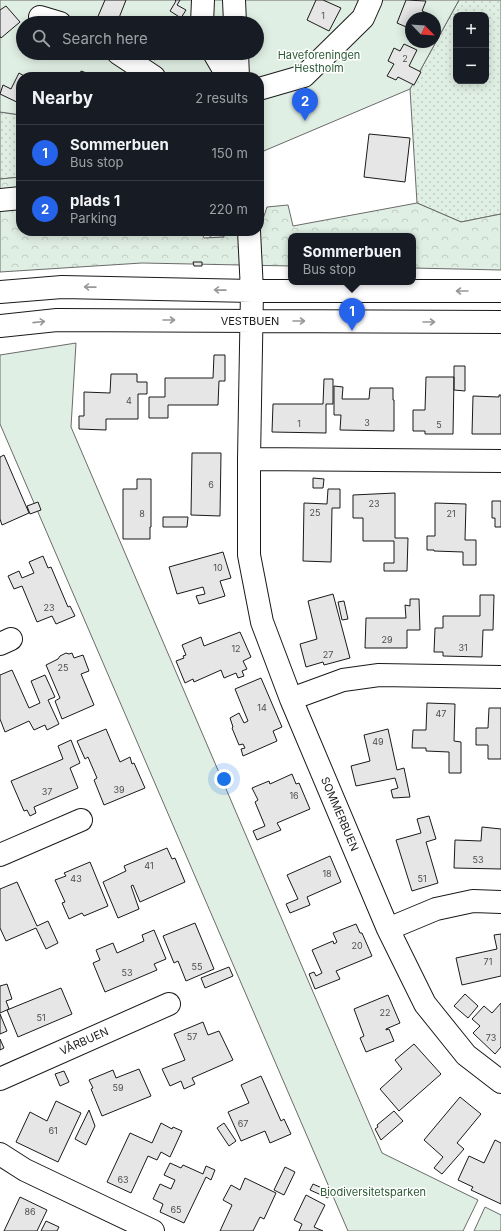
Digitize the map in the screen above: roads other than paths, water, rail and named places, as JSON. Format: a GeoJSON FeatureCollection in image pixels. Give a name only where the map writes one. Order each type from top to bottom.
{"type":"FeatureCollection","features":[{"type":"Feature","properties":{"kind":"street"},"geometry":{"type":"LineString","coordinates":[[202,16],[203,0]]}},
{"type":"Feature","properties":{"kind":"street"},"geometry":{"type":"LineString","coordinates":[[234,0],[235,16]]}},
{"type":"Feature","properties":{"kind":"street"},"geometry":{"type":"LineString","coordinates":[[264,88],[304,76],[363,18],[371,0]]}},
{"type":"Feature","properties":{"kind":"street"},"geometry":{"type":"LineString","coordinates":[[128,60],[146,72]]}},
{"type":"Feature","properties":{"kind":"street"},"geometry":{"type":"LineString","coordinates":[[218,60],[225,72]]}},
{"type":"Feature","properties":{"kind":"street"},"geometry":{"type":"LineString","coordinates":[[237,60],[238,72]]}},
{"type":"Feature","properties":{"kind":"street"},"geometry":{"type":"LineString","coordinates":[[0,200],[16,198]]}},
{"type":"Feature","properties":{"kind":"street","name":"SOMMERBUEN"},"geometry":{"type":"LineString","coordinates":[[249,236],[252,321],[249,459],[249,555],[262,622],[291,699],[388,929],[425,1004],[466,1055],[501,1082]]}},
{"type":"Feature","properties":{"kind":"street"},"geometry":{"type":"LineString","coordinates":[[0,292],[62,286],[252,291],[501,292]]}},
{"type":"Feature","properties":{"kind":"street","name":"VESTBUEN"},"geometry":{"type":"LineString","coordinates":[[0,326],[57,320],[501,322]]}},
{"type":"Feature","properties":{"kind":"street"},"geometry":{"type":"LineString","coordinates":[[249,459],[501,461]]}},
{"type":"Feature","properties":{"kind":"street"},"geometry":{"type":"LineString","coordinates":[[291,699],[343,680],[379,675],[501,677]]}},
{"type":"Feature","properties":{"kind":"street"},"geometry":{"type":"LineString","coordinates":[[0,855],[81,820]]}},
{"type":"Feature","properties":{"kind":"street"},"geometry":{"type":"LineString","coordinates":[[388,929],[436,909],[473,901],[501,902]]}},
{"type":"Feature","properties":{"kind":"street","name":"VÅRBUEN"},"geometry":{"type":"LineString","coordinates":[[0,1079],[169,1004]]}},
{"type":"Feature","properties":{"kind":"street"},"geometry":{"type":"LineString","coordinates":[[0,1154],[26,1170],[153,1231]]}},
{"type":"Feature","properties":{"kind":"place","name":"plads 1"},"geometry":{"type":"Point","coordinates":[305,121]}},
{"type":"Feature","properties":{"kind":"place","name":"Sommerbuen"},"geometry":{"type":"Point","coordinates":[352,331]}},
{"type":"Feature","properties":{"kind":"park label","name":"Haveforeningen Hestholm"},"geometry":{"type":"Point","coordinates":[319,61]}},
{"type":"Feature","properties":{"kind":"park label","name":"Biodiversitetsparken"},"geometry":{"type":"Point","coordinates":[373,1192]}}]}
